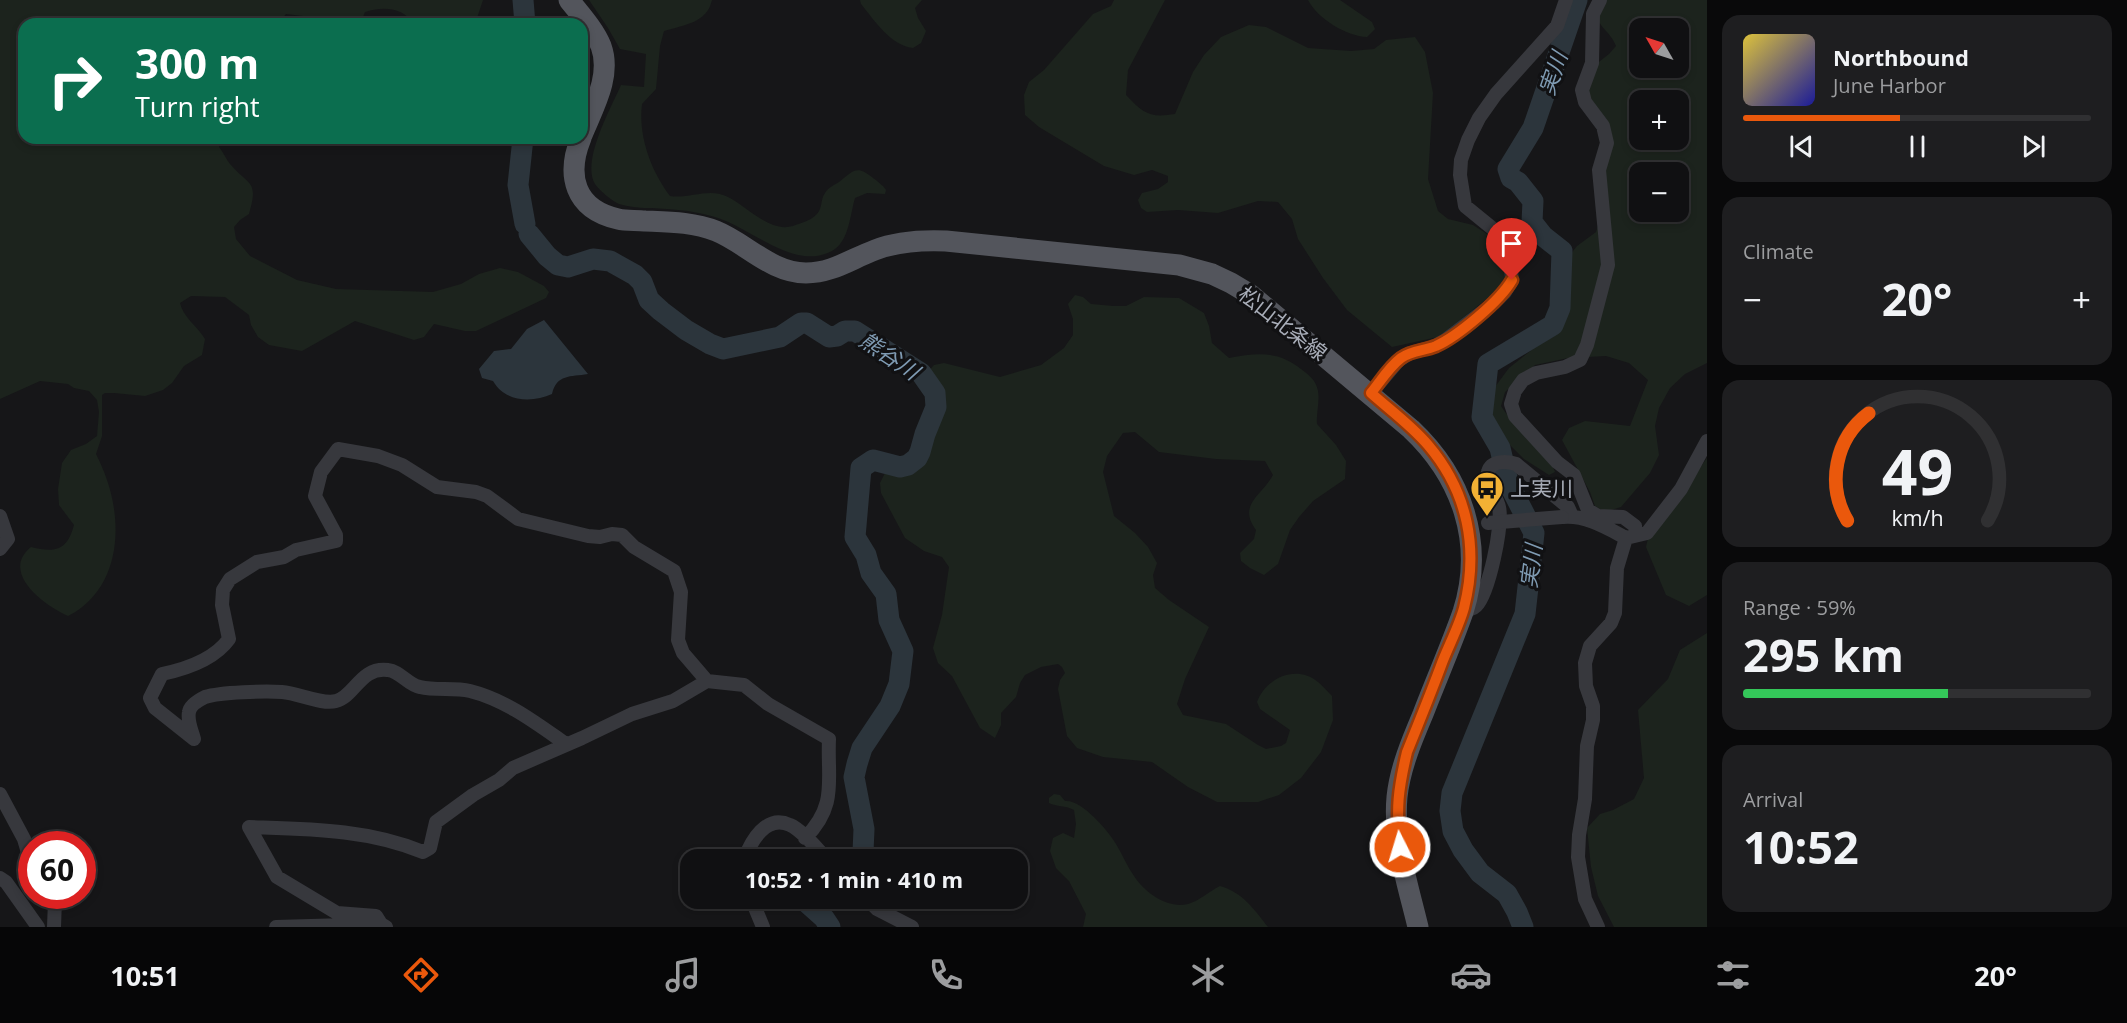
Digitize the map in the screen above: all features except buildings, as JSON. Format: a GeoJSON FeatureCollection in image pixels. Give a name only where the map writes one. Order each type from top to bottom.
{"type":"FeatureCollection","features":[{"type":"Feature","properties":{"kind":"main road","name":"松山北条線"},"geometry":{"type":"LineString","coordinates":[[569,0],[583,18]]}},
{"type":"Feature","properties":{"kind":"main road","name":"松山北条線"},"geometry":{"type":"LineString","coordinates":[[588,25],[605,59],[601,87],[588,120]]}},
{"type":"Feature","properties":{"kind":"main road","name":"松山北条線"},"geometry":{"type":"LineString","coordinates":[[579,144],[573,162],[573,177],[577,188],[589,204],[613,217],[683,222],[700,226],[731,238],[772,264],[803,273],[833,269],[874,250],[918,240],[1179,265],[1212,274],[1251,295],[1371,393],[1428,444],[1478,523],[1471,554],[1470,580],[1463,610],[1407,752],[1397,796],[1400,847],[1418,927]]}},
{"type":"Feature","properties":{"kind":"street"},"geometry":{"type":"LineString","coordinates":[[1371,393],[1399,360],[1410,352],[1444,342],[1494,303],[1505,292],[1512,280],[1509,250],[1503,237],[1465,206],[1460,175],[1461,160],[1479,118],[1503,85],[1557,26],[1566,0]]}},
{"type":"Feature","properties":{"kind":"street"},"geometry":{"type":"LineString","coordinates":[[1598,927],[1585,899],[1578,857],[1585,799],[1587,746],[1593,720],[1593,706],[1586,686],[1585,663],[1590,646],[1611,623],[1615,613],[1617,568],[1635,526],[1623,518],[1598,516],[1588,510],[1574,475],[1557,462],[1515,416],[1511,404],[1515,391],[1523,380],[1536,373],[1564,367],[1580,360],[1587,345],[1608,265],[1599,170],[1607,143],[1603,126],[1585,102],[1582,90],[1592,63],[1593,14],[1600,0]]}},
{"type":"Feature","properties":{"kind":"street"},"geometry":{"type":"LineString","coordinates":[[1478,523],[1567,517],[1599,523],[1631,537],[1647,533],[1681,489],[1707,441]]}},
{"type":"Feature","properties":{"kind":"street"},"geometry":{"type":"LineString","coordinates":[[566,744],[520,712],[498,700],[469,691],[420,687],[392,670],[381,669],[361,678],[342,699],[333,702],[283,692],[204,698],[191,706],[189,713],[194,739],[155,708],[150,698],[162,675],[206,659],[223,649],[230,639],[222,605],[223,590],[230,579],[256,562],[284,557],[296,550],[336,541],[336,535],[315,496],[321,472],[338,449],[378,456],[402,465],[437,487],[476,492],[487,496],[518,519],[588,536],[622,535],[634,547],[674,572],[681,592],[678,640],[683,653],[707,681]]}},
{"type":"Feature","properties":{"kind":"street"},"geometry":{"type":"LineString","coordinates":[[1463,610],[1470,610],[1476,606],[1484,594],[1498,537],[1499,507],[1487,473],[1502,462],[1516,464],[1568,507],[1567,517]]}},
{"type":"Feature","properties":{"kind":"street"},"geometry":{"type":"LineString","coordinates":[[0,516],[8,539],[0,549]]}},
{"type":"Feature","properties":{"kind":"street"},"geometry":{"type":"LineString","coordinates":[[384,926],[376,916],[337,913],[277,877],[249,827],[312,829],[372,836],[400,842],[423,852],[430,848],[436,822],[513,768],[632,714],[673,701],[707,681],[744,685],[768,704],[829,739],[829,798],[817,826],[805,838]]}},
{"type":"Feature","properties":{"kind":"street"},"geometry":{"type":"LineString","coordinates":[[0,794],[20,831]]}},
{"type":"Feature","properties":{"kind":"street"},"geometry":{"type":"LineString","coordinates":[[748,849],[752,840],[764,827],[777,821],[791,825],[816,849]]}},
{"type":"Feature","properties":{"kind":"street"},"geometry":{"type":"LineString","coordinates":[[0,878],[6,882],[38,927]]}},
{"type":"Feature","properties":{"kind":"street"},"geometry":{"type":"LineString","coordinates":[[54,927],[55,909]]}},
{"type":"Feature","properties":{"kind":"street"},"geometry":{"type":"LineString","coordinates":[[755,909],[763,927]]}},
{"type":"Feature","properties":{"kind":"street"},"geometry":{"type":"LineString","coordinates":[[877,909],[912,927]]}},
{"type":"Feature","properties":{"kind":"street"},"geometry":{"type":"LineString","coordinates":[[276,927],[384,926]]}},
{"type":"Feature","properties":{"kind":"shaded area"},"geometry":{"type":"Polygon","coordinates":[[[0,0],[483,0],[477,18],[409,18],[399,11],[378,9],[365,12],[362,18],[304,18],[286,14],[282,18],[18,18],[18,144],[220,144],[219,147],[230,164],[250,184],[252,189],[249,214],[234,227],[236,239],[250,256],[297,280],[336,289],[433,292],[461,284],[479,274],[500,268],[518,272],[544,286],[549,292],[546,298],[476,331],[465,331],[434,324],[424,337],[414,340],[355,321],[302,351],[269,345],[258,337],[251,325],[249,315],[225,297],[191,296],[180,303],[184,313],[205,339],[202,355],[184,366],[172,383],[163,390],[145,396],[114,393],[102,395],[102,436],[96,454],[112,499],[115,518],[113,557],[98,591],[85,605],[68,616],[47,604],[28,587],[22,577],[20,567],[23,557],[31,547],[53,550],[64,545],[71,534],[74,525],[59,505],[58,489],[62,463],[71,450],[86,444],[97,436],[99,412],[97,400],[89,391],[74,388],[68,384],[40,381],[0,399],[0,0]]]}},
{"type":"Feature","properties":{"kind":"shaded area"},"geometry":{"type":"Polygon","coordinates":[[[589,0],[712,0],[705,14],[694,22],[664,31],[660,46],[656,89],[642,104],[642,128],[647,153],[657,176],[670,196],[721,194],[759,218],[775,226],[784,227],[799,224],[815,216],[826,191],[848,174],[859,170],[879,182],[886,190],[885,194],[867,193],[855,198],[848,228],[842,241],[832,251],[818,256],[803,256],[789,252],[731,223],[709,215],[683,210],[619,204],[595,184],[592,174],[594,149],[621,85],[644,87],[646,54],[620,49],[589,0]]]}},
{"type":"Feature","properties":{"kind":"shaded area"},"geometry":{"type":"Polygon","coordinates":[[[860,0],[922,0],[915,8],[926,31],[921,43],[913,48],[897,42],[878,25],[860,0]]]}},
{"type":"Feature","properties":{"kind":"shaded area"},"geometry":{"type":"Polygon","coordinates":[[[1114,0],[1165,0],[1128,70],[1126,95],[1138,107],[1153,115],[1175,114],[1193,72],[1204,55],[1221,37],[1249,25],[1266,27],[1308,48],[1351,51],[1374,49],[1386,40],[1415,37],[1425,52],[1433,93],[1428,179],[1438,211],[1448,219],[1473,225],[1487,234],[1497,247],[1505,265],[1504,281],[1489,297],[1438,337],[1392,347],[1347,310],[1298,239],[1292,219],[1278,202],[1258,201],[1218,213],[1178,210],[1147,212],[1141,208],[1138,200],[1142,193],[1158,189],[1168,182],[1168,176],[1152,170],[1134,175],[1104,166],[1039,127],[1025,115],[1024,95],[1029,82],[1044,70],[1093,14],[1111,6],[1114,0]]]}},
{"type":"Feature","properties":{"kind":"shaded area"},"geometry":{"type":"Polygon","coordinates":[[[1308,0],[1340,0],[1372,22],[1375,29],[1367,37],[1342,30],[1318,14],[1308,0]]]}},
{"type":"Feature","properties":{"kind":"shaded area"},"geometry":{"type":"Polygon","coordinates":[[[1604,0],[1707,0],[1707,363],[1685,374],[1670,388],[1659,408],[1655,426],[1659,455],[1650,473],[1621,507],[1605,512],[1595,506],[1562,440],[1569,428],[1585,421],[1630,426],[1648,380],[1629,363],[1606,356],[1568,358],[1535,365],[1505,392],[1501,406],[1546,456],[1555,472],[1549,475],[1524,459],[1496,431],[1487,411],[1492,391],[1509,368],[1534,348],[1554,336],[1565,322],[1566,277],[1570,255],[1577,246],[1596,232],[1605,204],[1603,171],[1612,143],[1586,90],[1595,65],[1616,46],[1596,15],[1604,0]]]}},
{"type":"Feature","properties":{"kind":"shaded area"},"geometry":{"type":"Polygon","coordinates":[[[1075,295],[1083,297],[1091,304],[1113,306],[1126,306],[1144,297],[1179,298],[1204,313],[1212,343],[1229,358],[1258,354],[1275,356],[1307,373],[1317,387],[1319,399],[1317,424],[1336,445],[1346,461],[1345,479],[1313,501],[1299,517],[1290,530],[1278,564],[1264,575],[1241,561],[1240,553],[1254,539],[1256,530],[1251,521],[1250,507],[1273,475],[1265,461],[1216,459],[1159,452],[1135,432],[1123,433],[1107,456],[1103,472],[1114,516],[1148,547],[1157,563],[1153,575],[1155,588],[1209,627],[1185,679],[1177,704],[1183,715],[1226,724],[1266,749],[1286,743],[1290,730],[1260,709],[1257,702],[1267,686],[1274,680],[1291,674],[1300,674],[1318,682],[1332,696],[1333,720],[1321,752],[1301,778],[1279,795],[1258,802],[1217,802],[1188,787],[1152,762],[1103,757],[1077,748],[1067,736],[1058,689],[1065,673],[1058,664],[1041,667],[1025,675],[1016,697],[1001,713],[1001,725],[995,738],[980,728],[952,676],[938,663],[933,648],[942,615],[949,567],[942,557],[924,551],[905,538],[881,493],[880,483],[886,471],[922,443],[933,425],[933,407],[926,374],[934,365],[944,363],[1000,377],[1041,365],[1064,348],[1073,335],[1073,319],[1068,304],[1075,295]]]}},
{"type":"Feature","properties":{"kind":"shaded area"},"geometry":{"type":"Polygon","coordinates":[[[544,320],[588,374],[565,378],[557,383],[552,394],[536,399],[512,397],[498,388],[493,381],[482,378],[479,369],[494,351],[511,349],[527,329],[544,320]]]}},
{"type":"Feature","properties":{"kind":"shaded area"},"geometry":{"type":"Polygon","coordinates":[[[1707,458],[1707,595],[1689,606],[1666,595],[1646,547],[1648,538],[1707,458]]]}},
{"type":"Feature","properties":{"kind":"shaded area"},"geometry":{"type":"Polygon","coordinates":[[[1707,633],[1707,927],[1614,927],[1598,896],[1591,867],[1587,828],[1600,814],[1634,799],[1644,778],[1638,710],[1668,679],[1680,650],[1707,633]]]}},
{"type":"Feature","properties":{"kind":"shaded area"},"geometry":{"type":"Polygon","coordinates":[[[1054,794],[1060,795],[1065,801],[1079,805],[1094,816],[1112,838],[1139,882],[1151,894],[1165,902],[1180,905],[1196,901],[1220,886],[1241,897],[1268,927],[1083,927],[1086,914],[1069,881],[1056,868],[1050,851],[1053,838],[1063,833],[1074,838],[1076,824],[1074,810],[1049,803],[1049,798],[1054,794]]]}},
{"type":"Feature","properties":{"kind":"waterway","name":"熊谷川"},"geometry":{"type":"LineString","coordinates":[[523,0],[524,18]]}},
{"type":"Feature","properties":{"kind":"waterway","name":"実川"},"geometry":{"type":"LineString","coordinates":[[1523,927],[1507,894],[1480,873],[1463,850],[1453,831],[1450,811],[1452,793],[1525,614],[1534,533],[1508,482],[1500,448],[1482,417],[1488,364],[1553,325],[1560,308],[1562,251],[1543,236],[1532,222],[1533,201],[1518,182],[1511,178],[1508,169],[1533,128],[1577,0]]}},
{"type":"Feature","properties":{"kind":"waterway","name":"熊谷川"},"geometry":{"type":"LineString","coordinates":[[522,144],[518,185],[525,224]]}},
{"type":"Feature","properties":{"kind":"waterway","name":"熊谷川"},"geometry":{"type":"LineString","coordinates":[[529,234],[547,256],[558,265],[568,267],[593,259],[610,261],[635,275],[642,282],[649,300],[686,330],[710,344],[723,349],[780,337],[801,323],[807,323],[829,337],[837,336],[845,331],[855,331],[921,373],[935,393],[936,407],[917,458],[908,465],[900,467],[873,460],[861,468],[855,537],[866,555],[871,573],[886,594],[889,620],[903,651],[899,684],[890,706],[862,748],[854,777],[864,829],[863,849]]}},
{"type":"Feature","properties":{"kind":"waterway","name":"熊谷川"},"geometry":{"type":"LineString","coordinates":[[814,909],[830,927]]}},
{"type":"Feature","properties":{"kind":"place","name":"上実川"},"geometry":{"type":"Point","coordinates":[1487,517]}},
{"type":"Feature","properties":{"kind":"route"},"geometry":{"type":"LineString","coordinates":[[1400,847],[1397,796],[1407,752],[1463,610],[1470,580],[1471,554],[1468,524],[1455,485],[1428,444],[1371,393],[1399,360],[1410,352],[1444,342],[1494,303],[1505,292],[1512,280]]}}]}
